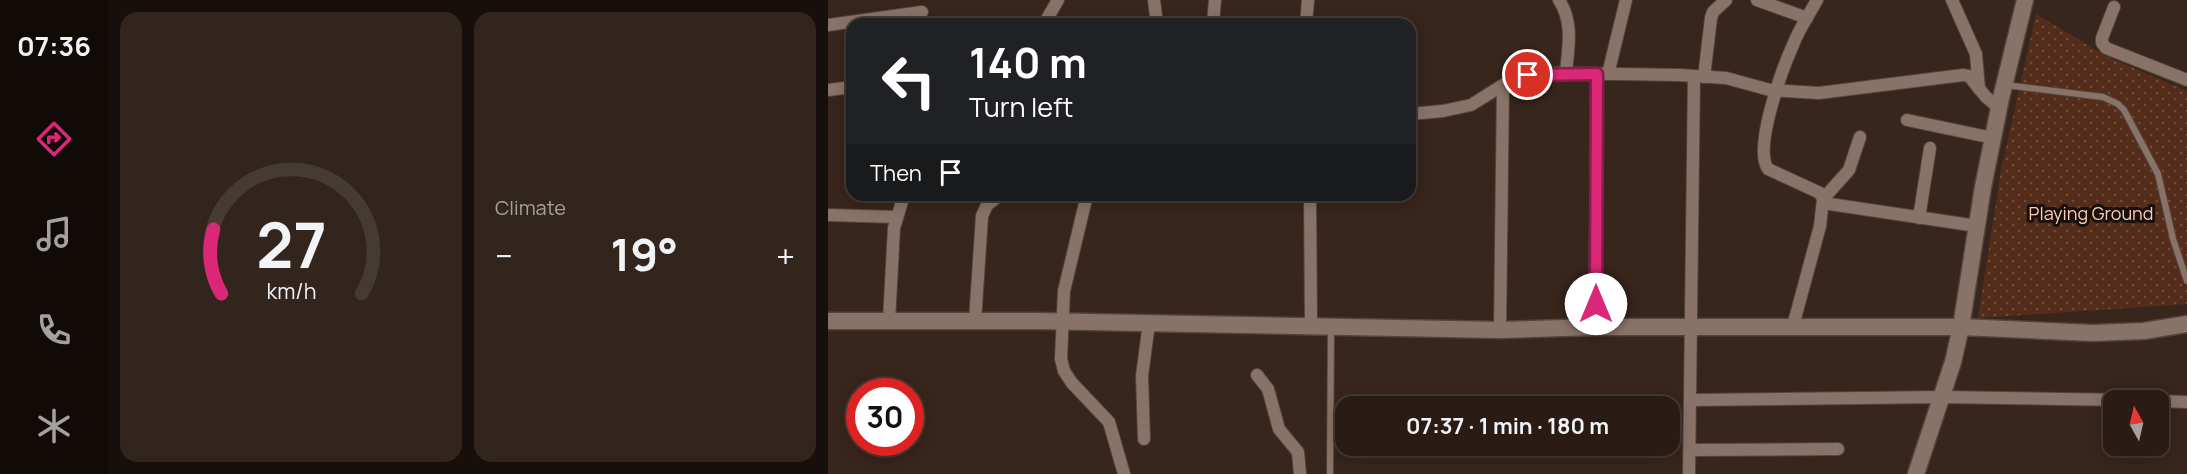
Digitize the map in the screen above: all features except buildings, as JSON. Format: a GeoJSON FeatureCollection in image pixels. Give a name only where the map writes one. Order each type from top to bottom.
{"type":"FeatureCollection","features":[{"type":"Feature","properties":{"kind":"street"},"geometry":{"type":"LineString","coordinates":[[1048,18],[1058,0]]}},
{"type":"Feature","properties":{"kind":"street"},"geometry":{"type":"LineString","coordinates":[[1154,0],[1156,18]]}},
{"type":"Feature","properties":{"kind":"street"},"geometry":{"type":"LineString","coordinates":[[1214,18],[1215,0]]}},
{"type":"Feature","properties":{"kind":"street"},"geometry":{"type":"LineString","coordinates":[[1306,18],[1308,0]]}},
{"type":"Feature","properties":{"kind":"street"},"geometry":{"type":"LineString","coordinates":[[1559,0],[1568,17],[1569,26],[1566,73]]}},
{"type":"Feature","properties":{"kind":"street"},"geometry":{"type":"LineString","coordinates":[[1595,327],[1602,74],[1626,0]]}},
{"type":"Feature","properties":{"kind":"street"},"geometry":{"type":"LineString","coordinates":[[1689,474],[1699,77],[1713,12],[1726,0]]}},
{"type":"Feature","properties":{"kind":"street"},"geometry":{"type":"LineString","coordinates":[[1757,0],[1807,18]]}},
{"type":"Feature","properties":{"kind":"street"},"geometry":{"type":"LineString","coordinates":[[1793,326],[1820,226],[1823,201],[1820,193],[1773,173],[1765,165],[1767,118],[1793,44],[1817,0]]}},
{"type":"Feature","properties":{"kind":"street"},"geometry":{"type":"LineString","coordinates":[[1952,0],[1973,43],[1979,90]]}},
{"type":"Feature","properties":{"kind":"street"},"geometry":{"type":"LineString","coordinates":[[1916,474],[1953,362],[1993,138],[2025,0]]}},
{"type":"Feature","properties":{"kind":"street"},"geometry":{"type":"LineString","coordinates":[[2114,7],[2102,38],[2102,44],[2106,48],[2187,80]]}},
{"type":"Feature","properties":{"kind":"street"},"geometry":{"type":"LineString","coordinates":[[879,18],[922,12]]}},
{"type":"Feature","properties":{"kind":"street"},"geometry":{"type":"LineString","coordinates":[[828,25],[846,23]]}},
{"type":"Feature","properties":{"kind":"street"},"geometry":{"type":"LineString","coordinates":[[1416,113],[1471,105],[1503,85],[1528,75],[1566,73],[1726,78],[1758,89],[1819,93],[1963,75],[1969,76],[1979,90],[1999,108]]}},
{"type":"Feature","properties":{"kind":"street"},"geometry":{"type":"LineString","coordinates":[[1500,330],[1503,85]]}},
{"type":"Feature","properties":{"kind":"street"},"geometry":{"type":"LineString","coordinates":[[828,90],[846,88]]}},
{"type":"Feature","properties":{"kind":"street"},"geometry":{"type":"LineString","coordinates":[[1907,120],[1993,138]]}},
{"type":"Feature","properties":{"kind":"street"},"geometry":{"type":"LineString","coordinates":[[1823,201],[1849,170],[1860,137]]}},
{"type":"Feature","properties":{"kind":"street"},"geometry":{"type":"LineString","coordinates":[[1918,218],[1930,148]]}},
{"type":"Feature","properties":{"kind":"street"},"geometry":{"type":"LineString","coordinates":[[889,321],[892,251],[897,217],[902,201]]}},
{"type":"Feature","properties":{"kind":"street"},"geometry":{"type":"LineString","coordinates":[[975,321],[982,216],[987,205],[992,201]]}},
{"type":"Feature","properties":{"kind":"street"},"geometry":{"type":"LineString","coordinates":[[1086,201],[1065,284],[1061,359],[1064,371],[1072,383],[1109,422],[1124,474]]}},
{"type":"Feature","properties":{"kind":"street"},"geometry":{"type":"LineString","coordinates":[[1310,201],[1311,326]]}},
{"type":"Feature","properties":{"kind":"street"},"geometry":{"type":"LineString","coordinates":[[1823,201],[1977,226]]}},
{"type":"Feature","properties":{"kind":"street"},"geometry":{"type":"LineString","coordinates":[[828,215],[897,217]]}},
{"type":"Feature","properties":{"kind":"street"},"geometry":{"type":"LineString","coordinates":[[828,321],[1063,321],[1500,330],[1595,327],[1961,327],[2093,333],[2144,331],[2187,324]]}},
{"type":"Feature","properties":{"kind":"street"},"geometry":{"type":"LineString","coordinates":[[1144,439],[1142,376],[1149,323]]}},
{"type":"Feature","properties":{"kind":"street"},"geometry":{"type":"LineString","coordinates":[[1257,375],[1268,390],[1279,429],[1298,452],[1300,474]]}},
{"type":"Feature","properties":{"kind":"street"},"geometry":{"type":"LineString","coordinates":[[1691,400],[1942,397],[2103,400]]}},
{"type":"Feature","properties":{"kind":"street"},"geometry":{"type":"LineString","coordinates":[[2169,401],[2187,402]]}},
{"type":"Feature","properties":{"kind":"street"},"geometry":{"type":"LineString","coordinates":[[1690,450],[1838,449]]}},
{"type":"Feature","properties":{"kind":"lane"},"geometry":{"type":"LineString","coordinates":[[2004,85],[2103,97],[2118,104],[2124,110],[2158,174],[2173,239],[2187,281]]}},
{"type":"Feature","properties":{"kind":"lane"},"geometry":{"type":"LineString","coordinates":[[1330,474],[1331,327]]}},
{"type":"Feature","properties":{"kind":"green space","name":"Playing Ground"},"geometry":{"type":"Polygon","coordinates":[[[2036,14],[2106,56],[2187,91],[2187,304],[1978,318],[2001,170],[2036,14]]]}},
{"type":"Feature","properties":{"kind":"route"},"geometry":{"type":"LineString","coordinates":[[1528,75],[1597,74],[1596,304]]}}]}
